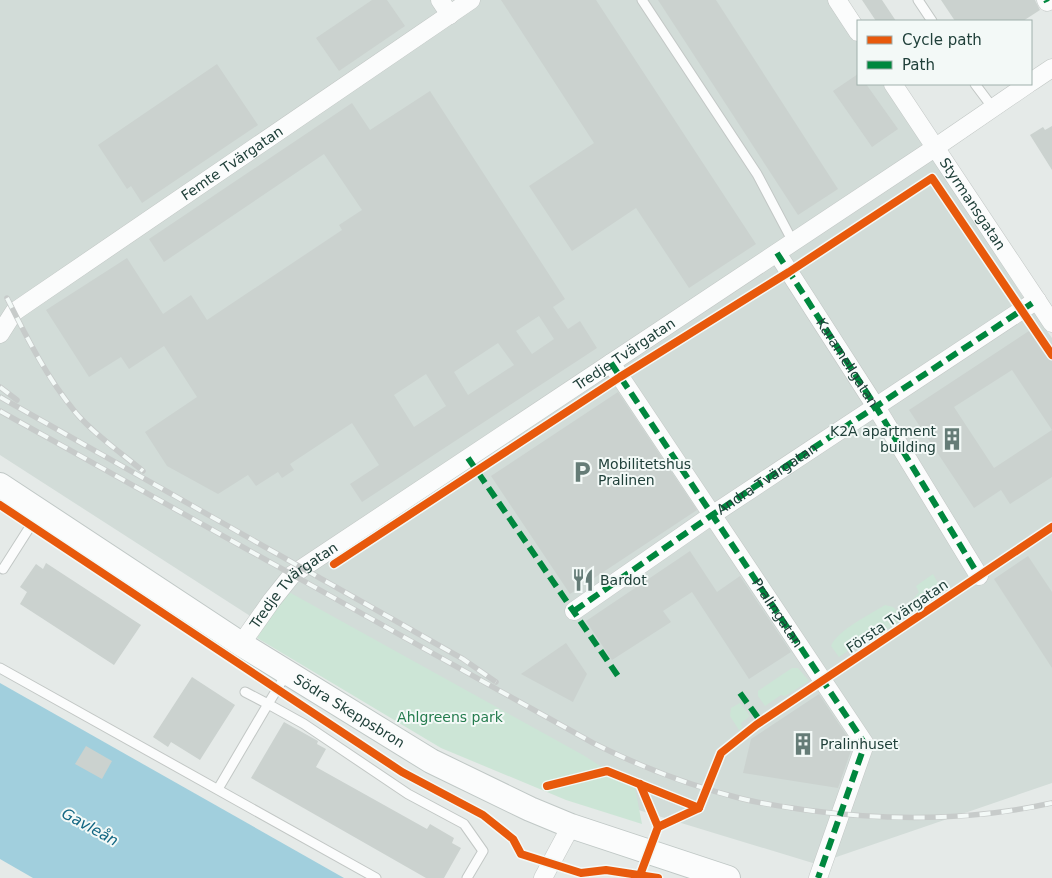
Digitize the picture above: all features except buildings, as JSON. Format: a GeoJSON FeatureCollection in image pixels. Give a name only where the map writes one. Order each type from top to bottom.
{"type":"FeatureCollection","features":[{"type":"Feature","properties":{"kind":"street","name":"Femte Tvärgatan"},"geometry":{"type":"LineString","coordinates":[[0,334],[14,312],[445,7],[471,0]]}},
{"type":"Feature","properties":{"kind":"street"},"geometry":{"type":"LineString","coordinates":[[837,0],[857,30]]}},
{"type":"Feature","properties":{"kind":"street","name":"Tredje Tvärgatan"},"geometry":{"type":"LineString","coordinates":[[1032,82],[1052,68]]}},
{"type":"Feature","properties":{"kind":"street","name":"Styrmansgatan"},"geometry":{"type":"LineString","coordinates":[[894,85],[1052,322]]}},
{"type":"Feature","properties":{"kind":"street","name":"Tredje Tvärgatan"},"geometry":{"type":"LineString","coordinates":[[241,644],[292,575],[1027,85]]}},
{"type":"Feature","properties":{"kind":"street","name":"Karamellgatan"},"geometry":{"type":"LineString","coordinates":[[777,253],[876,407],[979,576]]}},
{"type":"Feature","properties":{"kind":"street","name":"Andra Tvärgatan"},"geometry":{"type":"LineString","coordinates":[[574,611],[712,515],[1037,300]]}},
{"type":"Feature","properties":{"kind":"street","name":"Pralingatan"},"geometry":{"type":"LineString","coordinates":[[611,363],[866,744],[818,878]]}},
{"type":"Feature","properties":{"kind":"street","name":"Södra Skeppsbron"},"geometry":{"type":"LineString","coordinates":[[0,484],[286,673],[431,761],[530,809],[571,826],[728,878]]}},
{"type":"Feature","properties":{"kind":"street"},"geometry":{"type":"LineString","coordinates":[[543,878],[571,826]]}},
{"type":"Feature","properties":{"kind":"lane"},"geometry":{"type":"LineString","coordinates":[[642,0],[757,174],[793,242]]}},
{"type":"Feature","properties":{"kind":"lane"},"geometry":{"type":"LineString","coordinates":[[918,0],[931,20]]}},
{"type":"Feature","properties":{"kind":"lane"},"geometry":{"type":"LineString","coordinates":[[976,85],[992,108]]}},
{"type":"Feature","properties":{"kind":"lane"},"geometry":{"type":"LineString","coordinates":[[3,569],[40,511]]}},
{"type":"Feature","properties":{"kind":"lane"},"geometry":{"type":"LineString","coordinates":[[0,668],[376,878]]}},
{"type":"Feature","properties":{"kind":"lane"},"geometry":{"type":"LineString","coordinates":[[218,789],[286,673]]}},
{"type":"Feature","properties":{"kind":"lane"},"geometry":{"type":"LineString","coordinates":[[245,692],[304,724],[408,794],[464,824],[483,851],[467,878]]}},
{"type":"Feature","properties":{"kind":"shaded area"},"geometry":{"type":"Polygon","coordinates":[[[0,0],[446,0],[448,3],[454,0],[829,0],[857,42],[857,85],[886,85],[1025,300],[1052,338],[1052,783],[816,864],[622,805],[292,643],[0,455],[0,0]]]}},
{"type":"Feature","properties":{"kind":"green space"},"geometry":{"type":"Polygon","coordinates":[[[933,574],[943,593],[916,611],[910,603],[919,592],[916,586],[933,574]]]}},
{"type":"Feature","properties":{"kind":"green space","name":"Ahlgreens park"},"geometry":{"type":"Polygon","coordinates":[[[287,591],[583,755],[635,788],[642,824],[566,800],[441,748],[257,638],[287,591]]]}},
{"type":"Feature","properties":{"kind":"green space"},"geometry":{"type":"Polygon","coordinates":[[[885,605],[893,607],[904,618],[857,649],[852,648],[839,657],[831,646],[834,640],[863,618],[885,605]]]}},
{"type":"Feature","properties":{"kind":"green space"},"geometry":{"type":"Polygon","coordinates":[[[792,668],[798,668],[809,681],[785,696],[781,695],[765,706],[758,696],[758,691],[792,668]]]}},
{"type":"Feature","properties":{"kind":"green space"},"geometry":{"type":"Polygon","coordinates":[[[740,703],[750,716],[741,723],[742,728],[739,730],[730,716],[731,708],[740,703]]]}},
{"type":"Feature","properties":{"kind":"water","name":"Gavleån"},"geometry":{"type":"Polygon","coordinates":[[[0,683],[344,878],[33,878],[0,859],[0,683]]]}},
{"type":"Feature","properties":{"kind":"railway"},"geometry":{"type":"LineString","coordinates":[[7,298],[47,372],[76,413],[99,436],[143,471]]}},
{"type":"Feature","properties":{"kind":"railway"},"geometry":{"type":"LineString","coordinates":[[0,387],[17,400]]}},
{"type":"Feature","properties":{"kind":"railway"},"geometry":{"type":"LineString","coordinates":[[0,397],[463,659],[496,682]]}},
{"type":"Feature","properties":{"kind":"railway"},"geometry":{"type":"LineString","coordinates":[[0,411],[593,743],[666,775],[723,794],[758,802],[837,814],[899,817],[960,816],[1022,809],[1052,803]]}},
{"type":"Feature","properties":{"kind":"marked path"},"geometry":{"type":"LineString","coordinates":[[777,253],[876,407],[979,576]]}},
{"type":"Feature","properties":{"kind":"marked path"},"geometry":{"type":"LineString","coordinates":[[574,611],[712,515],[1037,300]]}},
{"type":"Feature","properties":{"kind":"marked path"},"geometry":{"type":"LineString","coordinates":[[611,363],[865,744],[818,878]]}},
{"type":"Feature","properties":{"kind":"marked path"},"geometry":{"type":"LineString","coordinates":[[468,458],[618,676]]}},
{"type":"Feature","properties":{"kind":"marked path"},"geometry":{"type":"LineString","coordinates":[[740,693],[761,722]]}},
{"type":"Feature","properties":{"kind":"cycle path"},"geometry":{"type":"LineString","coordinates":[[334,564],[620,377],[789,272],[932,178],[1052,355]]}},
{"type":"Feature","properties":{"kind":"cycle path"},"geometry":{"type":"LineString","coordinates":[[0,505],[402,772],[483,815],[513,839],[521,854],[581,873],[606,870],[658,878]]}},
{"type":"Feature","properties":{"kind":"cycle path","name":"Första Tvärgatan"},"geometry":{"type":"LineString","coordinates":[[658,827],[699,808],[721,753],[756,725],[1052,527]]}},
{"type":"Feature","properties":{"kind":"cycle path"},"geometry":{"type":"LineString","coordinates":[[547,786],[607,771],[699,808]]}},
{"type":"Feature","properties":{"kind":"cycle path"},"geometry":{"type":"LineString","coordinates":[[640,784],[658,827],[640,875]]}},
{"type":"Feature","properties":{"kind":"place","name":"K2A apartment building"},"geometry":{"type":"Point","coordinates":[952,439]}},
{"type":"Feature","properties":{"kind":"place","name":"Mobilitetshus Pralinen"},"geometry":{"type":"Point","coordinates":[582,472]}},
{"type":"Feature","properties":{"kind":"place","name":"Bardot"},"geometry":{"type":"Point","coordinates":[583,580]}},
{"type":"Feature","properties":{"kind":"place","name":"Pralinhuset"},"geometry":{"type":"Point","coordinates":[803,744]}}]}
